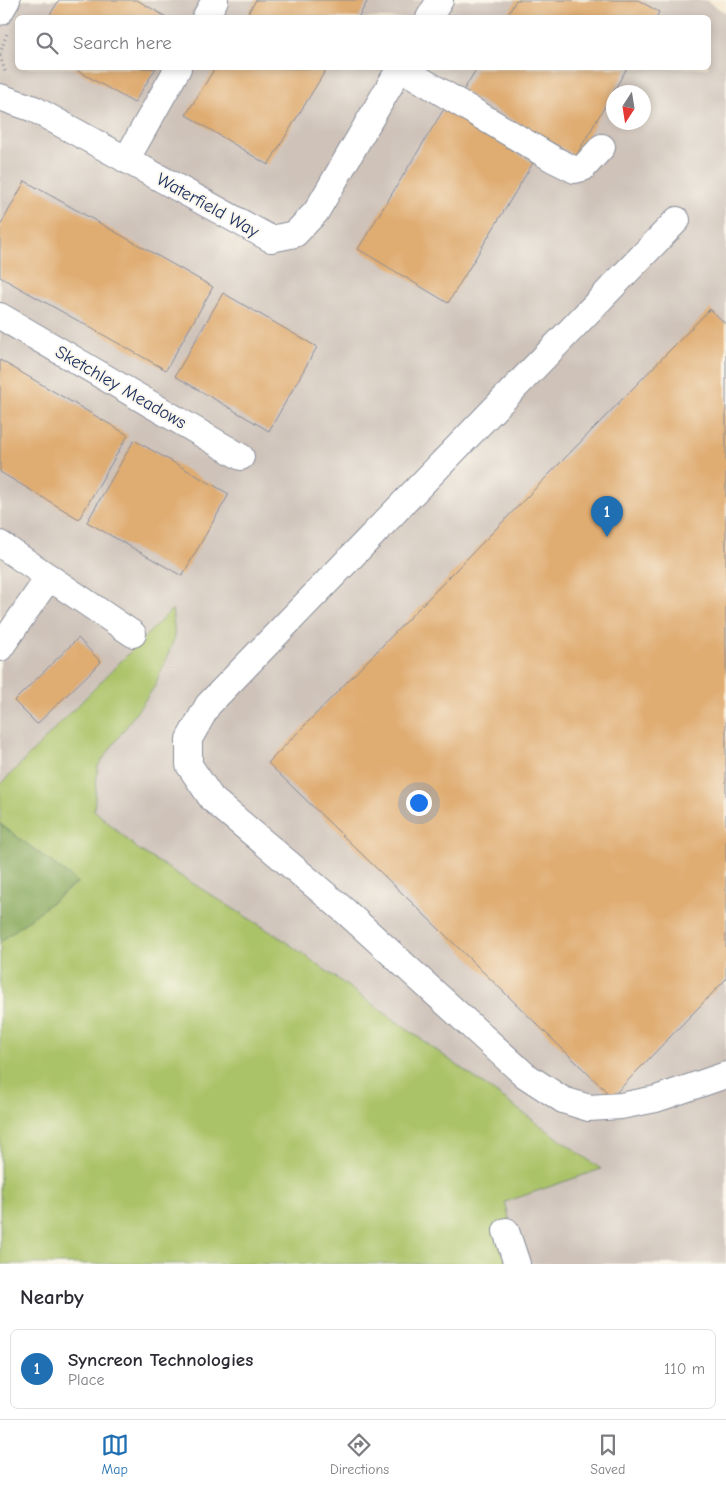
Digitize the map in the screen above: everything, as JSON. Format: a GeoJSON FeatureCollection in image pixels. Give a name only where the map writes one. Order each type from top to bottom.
{"type":"FeatureCollection","features":[{"type":"Feature","properties":{"kind":"street"},"geometry":{"type":"LineString","coordinates":[[0,12],[7,0]]}},
{"type":"Feature","properties":{"kind":"street"},"geometry":{"type":"LineString","coordinates":[[207,15],[215,0]]}},
{"type":"Feature","properties":{"kind":"street"},"geometry":{"type":"LineString","coordinates":[[432,15],[440,0]]}},
{"type":"Feature","properties":{"kind":"street"},"geometry":{"type":"LineString","coordinates":[[126,160],[177,70]]}},
{"type":"Feature","properties":{"kind":"street","name":"Waterfield Way"},"geometry":{"type":"LineString","coordinates":[[0,97],[34,109],[271,239],[294,234],[316,212],[400,70]]}},
{"type":"Feature","properties":{"kind":"street"},"geometry":{"type":"LineString","coordinates":[[404,70],[553,159],[575,170],[583,168],[602,147]]}},
{"type":"Feature","properties":{"kind":"street"},"geometry":{"type":"LineString","coordinates":[[677,220],[208,705],[189,739],[189,765],[212,799],[346,911],[525,1075],[563,1100],[589,1108],[621,1106],[656,1098],[726,1075]]}},
{"type":"Feature","properties":{"kind":"street","name":"Sketchley Meadows"},"geometry":{"type":"LineString","coordinates":[[0,316],[241,457]]}},
{"type":"Feature","properties":{"kind":"street"},"geometry":{"type":"LineString","coordinates":[[0,544],[132,634]]}},
{"type":"Feature","properties":{"kind":"street"},"geometry":{"type":"LineString","coordinates":[[0,648],[49,577]]}},
{"type":"Feature","properties":{"kind":"street"},"geometry":{"type":"LineString","coordinates":[[506,1231],[517,1264]]}},
{"type":"Feature","properties":{"kind":"shaded area"},"geometry":{"type":"Polygon","coordinates":[[[0,0],[705,0],[726,13],[726,1264],[521,1264],[505,1202],[600,1169],[282,939],[139,850],[94,810],[98,766],[155,686],[175,637],[171,609],[0,785],[0,0]]]}},
{"type":"Feature","properties":{"kind":"green space"},"geometry":{"type":"Polygon","coordinates":[[[172,609],[175,637],[155,686],[98,766],[94,810],[139,850],[282,939],[601,1169],[505,1202],[521,1264],[0,1264],[0,942],[78,882],[0,824],[0,785],[172,609]]]}},
{"type":"Feature","properties":{"kind":"green space"},"geometry":{"type":"Polygon","coordinates":[[[0,824],[78,882],[0,942],[0,824]]]}},
{"type":"Feature","properties":{"kind":"building"},"geometry":{"type":"Polygon","coordinates":[[[59,0],[137,0],[163,15],[50,15],[59,0]]]}},
{"type":"Feature","properties":{"kind":"building"},"geometry":{"type":"Polygon","coordinates":[[[256,0],[368,0],[360,15],[247,15],[256,0]]]}},
{"type":"Feature","properties":{"kind":"building"},"geometry":{"type":"Polygon","coordinates":[[[516,0],[638,0],[659,12],[658,15],[508,15],[516,0]]]}},
{"type":"Feature","properties":{"kind":"building"},"geometry":{"type":"Polygon","coordinates":[[[76,70],[155,70],[134,103],[76,70]]]}},
{"type":"Feature","properties":{"kind":"building"},"geometry":{"type":"Polygon","coordinates":[[[214,70],[326,70],[268,165],[186,115],[214,70]]]}},
{"type":"Feature","properties":{"kind":"building"},"geometry":{"type":"Polygon","coordinates":[[[476,70],[626,70],[617,85],[606,85],[606,104],[576,156],[463,91],[476,70]]]}},
{"type":"Feature","properties":{"kind":"building"},"geometry":{"type":"Polygon","coordinates":[[[444,109],[533,163],[448,303],[358,249],[444,109]]]}},
{"type":"Feature","properties":{"kind":"building"},"geometry":{"type":"Polygon","coordinates":[[[25,181],[213,287],[166,370],[0,277],[0,226],[25,181]]]}},
{"type":"Feature","properties":{"kind":"building"},"geometry":{"type":"Polygon","coordinates":[[[223,293],[317,347],[269,431],[175,376],[223,293]]]}},
{"type":"Feature","properties":{"kind":"building"},"geometry":{"type":"Polygon","coordinates":[[[710,309],[726,324],[726,979],[612,1097],[268,763],[710,309]]]}},
{"type":"Feature","properties":{"kind":"building"},"geometry":{"type":"Polygon","coordinates":[[[0,360],[128,435],[79,519],[0,472],[0,360]]]}},
{"type":"Feature","properties":{"kind":"building"},"geometry":{"type":"Polygon","coordinates":[[[134,440],[229,494],[182,576],[87,522],[134,440]]]}},
{"type":"Feature","properties":{"kind":"building"},"geometry":{"type":"Polygon","coordinates":[[[78,638],[101,662],[37,724],[14,701],[78,638]]]}},
{"type":"Feature","properties":{"kind":"place","name":"Syncreon Technologies"},"geometry":{"type":"Point","coordinates":[607,537]}}]}
